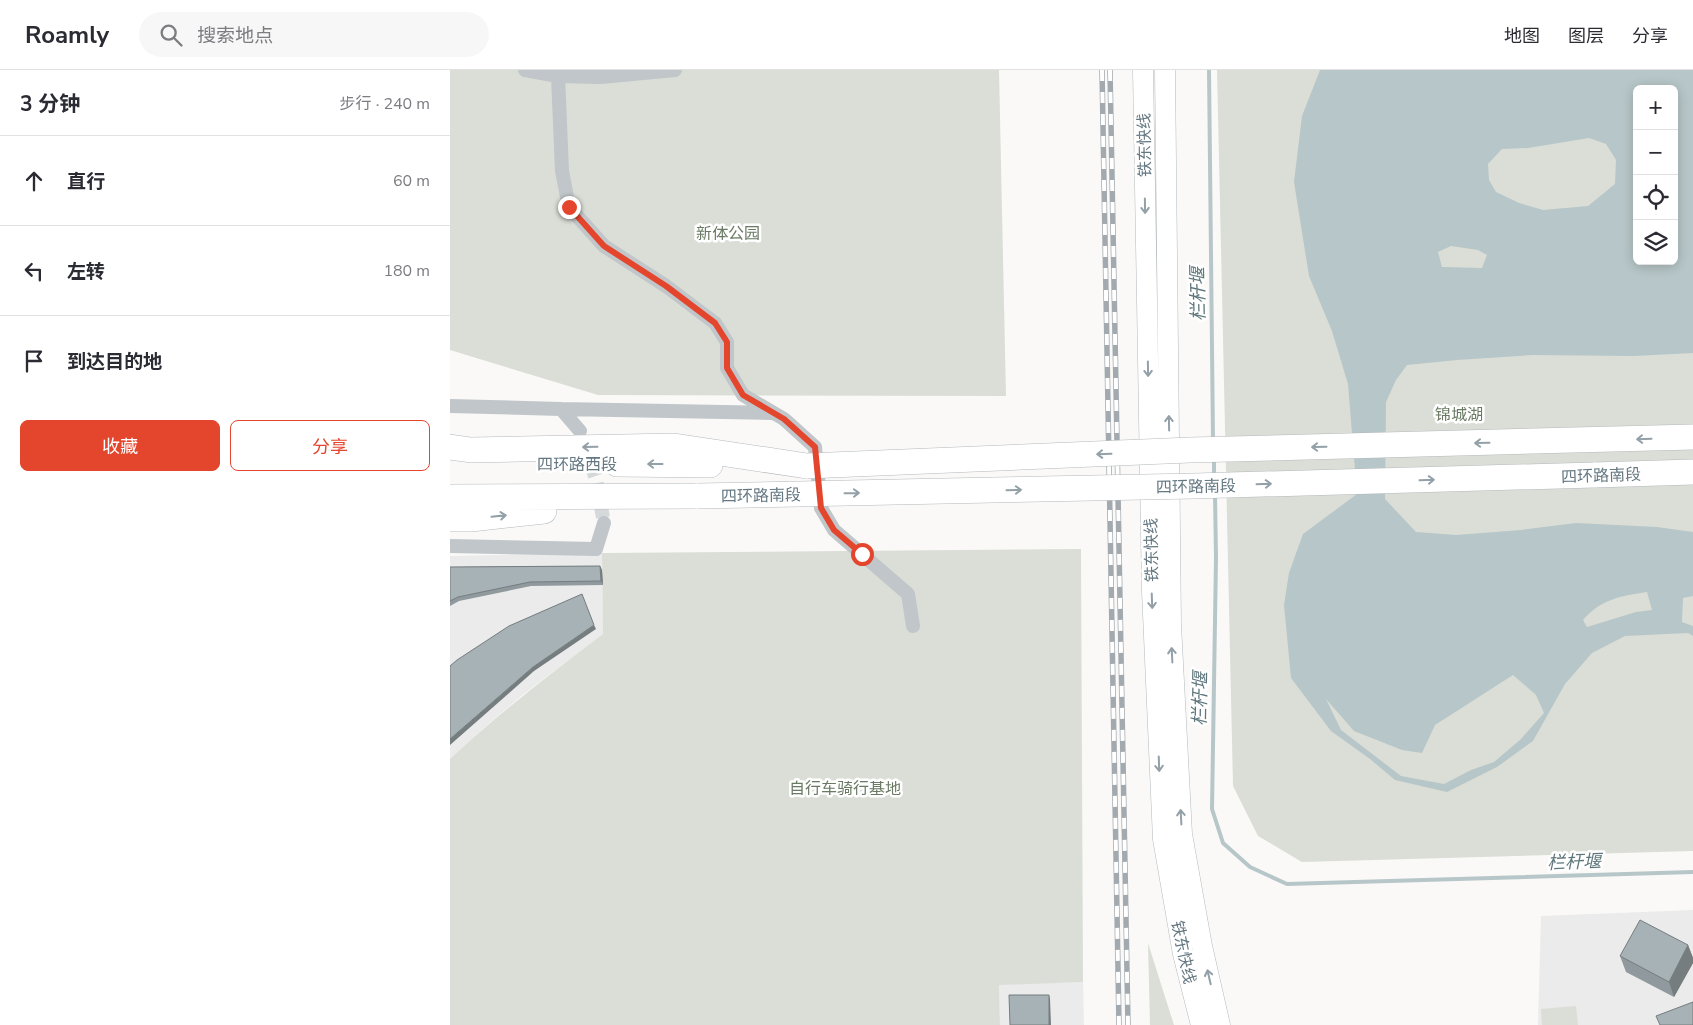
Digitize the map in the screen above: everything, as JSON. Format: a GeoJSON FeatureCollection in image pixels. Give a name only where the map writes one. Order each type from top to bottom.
{"type":"FeatureCollection","features":[{"type":"Feature","properties":{"kind":"highway","name":"四环路南段"},"geometry":{"type":"LineString","coordinates":[[703,465],[806,466],[1190,450],[1693,437]]}},
{"type":"Feature","properties":{"kind":"highway"},"geometry":{"type":"LineString","coordinates":[[457,449],[674,446],[806,466]]}},
{"type":"Feature","properties":{"kind":"highway","name":"四环路西段"},"geometry":{"type":"LineString","coordinates":[[450,464],[703,465]]}},
{"type":"Feature","properties":{"kind":"highway","name":"四环路南段"},"geometry":{"type":"LineString","coordinates":[[698,496],[1175,487],[1693,472]]}},
{"type":"Feature","properties":{"kind":"highway"},"geometry":{"type":"LineString","coordinates":[[1594,476],[1693,477]]}},
{"type":"Feature","properties":{"kind":"highway","name":"四环路西段"},"geometry":{"type":"LineString","coordinates":[[450,497],[698,496]]}},
{"type":"Feature","properties":{"kind":"highway"},"geometry":{"type":"LineString","coordinates":[[450,519],[471,519],[666,497]]}},
{"type":"Feature","properties":{"kind":"main road","name":"铁东快线"},"geometry":{"type":"LineString","coordinates":[[1143,70],[1152,590],[1163,839],[1183,954],[1201,1025]]}},
{"type":"Feature","properties":{"kind":"main road","name":"铁东快线"},"geometry":{"type":"LineString","coordinates":[[1165,70],[1171,625],[1182,834],[1202,946],[1220,1025]]}},
{"type":"Feature","properties":{"kind":"street"},"geometry":{"type":"LineString","coordinates":[[525,70],[558,76],[599,77],[674,70]]}},
{"type":"Feature","properties":{"kind":"street"},"geometry":{"type":"LineString","coordinates":[[599,77],[612,70]]}},
{"type":"Feature","properties":{"kind":"street"},"geometry":{"type":"LineString","coordinates":[[558,76],[562,171],[569,207],[604,246],[666,286],[715,323],[727,342],[727,368],[743,395],[784,419],[815,447],[821,508],[834,530],[908,594],[913,626]]}},
{"type":"Feature","properties":{"kind":"street"},"geometry":{"type":"LineString","coordinates":[[450,406],[774,413]]}},
{"type":"Feature","properties":{"kind":"street"},"geometry":{"type":"LineString","coordinates":[[561,409],[580,431]]}},
{"type":"Feature","properties":{"kind":"street"},"geometry":{"type":"LineString","coordinates":[[450,546],[596,549],[604,523]]}},
{"type":"Feature","properties":{"kind":"shaded area","name":"锦城湖"},"geometry":{"type":"Polygon","coordinates":[[[1320,70],[1693,70],[1693,353],[1634,356],[1533,355],[1407,365],[1396,380],[1386,402],[1385,499],[1416,532],[1456,535],[1576,523],[1657,527],[1693,532],[1693,596],[1683,598],[1682,622],[1693,626],[1693,636],[1688,633],[1625,636],[1592,653],[1565,684],[1533,741],[1497,767],[1447,792],[1395,780],[1331,731],[1291,678],[1284,605],[1289,573],[1303,534],[1357,494],[1348,384],[1332,331],[1309,276],[1294,182],[1302,116],[1320,70]],[[1589,138],[1528,148],[1502,149],[1488,164],[1489,180],[1496,192],[1519,203],[1543,210],[1588,206],[1615,184],[1616,160],[1606,144],[1589,138]],[[1451,246],[1438,252],[1442,267],[1482,268],[1487,255],[1478,250],[1451,246]],[[1647,592],[1629,595],[1604,603],[1583,620],[1587,627],[1636,612],[1652,610],[1647,592]],[[1513,675],[1435,725],[1422,753],[1402,750],[1354,731],[1326,699],[1341,730],[1401,776],[1444,784],[1471,770],[1494,762],[1521,739],[1544,713],[1536,695],[1513,675]]]}},
{"type":"Feature","properties":{"kind":"shaded area"},"geometry":{"type":"Polygon","coordinates":[[[602,553],[603,634],[525,693],[450,759],[450,556],[602,553]]]}},
{"type":"Feature","properties":{"kind":"shaded area"},"geometry":{"type":"Polygon","coordinates":[[[1693,910],[1693,1025],[1538,1025],[1541,916],[1693,910]]]}},
{"type":"Feature","properties":{"kind":"shaded area"},"geometry":{"type":"Polygon","coordinates":[[[1083,982],[1084,1025],[1000,1025],[999,984],[1083,982]]]}},
{"type":"Feature","properties":{"kind":"green space","name":"新体公园"},"geometry":{"type":"Polygon","coordinates":[[[450,70],[999,70],[1006,396],[598,395],[450,350],[450,70]]]}},
{"type":"Feature","properties":{"kind":"green space","name":"锦城湖"},"geometry":{"type":"Polygon","coordinates":[[[1217,70],[1693,70],[1693,851],[1302,862],[1258,836],[1233,786],[1217,70]]]}},
{"type":"Feature","properties":{"kind":"green space","name":"自行车骑行基地"},"geometry":{"type":"Polygon","coordinates":[[[1081,549],[1083,982],[999,985],[1000,1025],[450,1025],[450,759],[506,710],[603,634],[602,553],[1081,549]]]}},
{"type":"Feature","properties":{"kind":"green space"},"geometry":{"type":"Polygon","coordinates":[[[1148,943],[1174,1025],[1150,1025],[1148,943]]]}},
{"type":"Feature","properties":{"kind":"green space"},"geometry":{"type":"Polygon","coordinates":[[[1576,1006],[1578,1025],[1542,1025],[1541,1009],[1576,1006]]]}},
{"type":"Feature","properties":{"kind":"building"},"geometry":{"type":"Polygon","coordinates":[[[600,566],[601,581],[530,582],[458,597],[450,601],[450,567],[600,566]]]}},
{"type":"Feature","properties":{"kind":"building"},"geometry":{"type":"Polygon","coordinates":[[[582,594],[594,625],[533,667],[450,739],[450,666],[509,626],[582,594]]]}},
{"type":"Feature","properties":{"kind":"building"},"geometry":{"type":"Polygon","coordinates":[[[1640,920],[1688,945],[1669,982],[1620,956],[1640,920]]]}},
{"type":"Feature","properties":{"kind":"building"},"geometry":{"type":"Polygon","coordinates":[[[1009,995],[1049,995],[1049,1025],[1010,1025],[1009,995]]]}},
{"type":"Feature","properties":{"kind":"building"},"geometry":{"type":"Polygon","coordinates":[[[1693,1002],[1693,1025],[1660,1025],[1656,1016],[1693,1002]]]}},
{"type":"Feature","properties":{"kind":"waterway","name":"栏杆堰"},"geometry":{"type":"LineString","coordinates":[[1209,70],[1213,440]]}},
{"type":"Feature","properties":{"kind":"waterway","name":"栏杆堰"},"geometry":{"type":"LineString","coordinates":[[1214,457],[1214,478]]}},
{"type":"Feature","properties":{"kind":"waterway","name":"栏杆堰"},"geometry":{"type":"LineString","coordinates":[[1215,495],[1216,558],[1212,809],[1223,843],[1250,867],[1287,884],[1693,872]]}},
{"type":"Feature","properties":{"kind":"tunnel"},"geometry":{"type":"LineString","coordinates":[[584,443],[596,479],[604,523]]}},
{"type":"Feature","properties":{"kind":"railway"},"geometry":{"type":"LineString","coordinates":[[1102,70],[1119,1025]]}},
{"type":"Feature","properties":{"kind":"railway"},"geometry":{"type":"LineString","coordinates":[[1110,70],[1128,1025]]}},
{"type":"Feature","properties":{"kind":"route"},"geometry":{"type":"LineString","coordinates":[[569,207],[604,246],[666,286],[715,323],[727,342],[727,368],[743,395],[784,419],[815,447],[821,508],[834,530],[862,554]]}}]}
